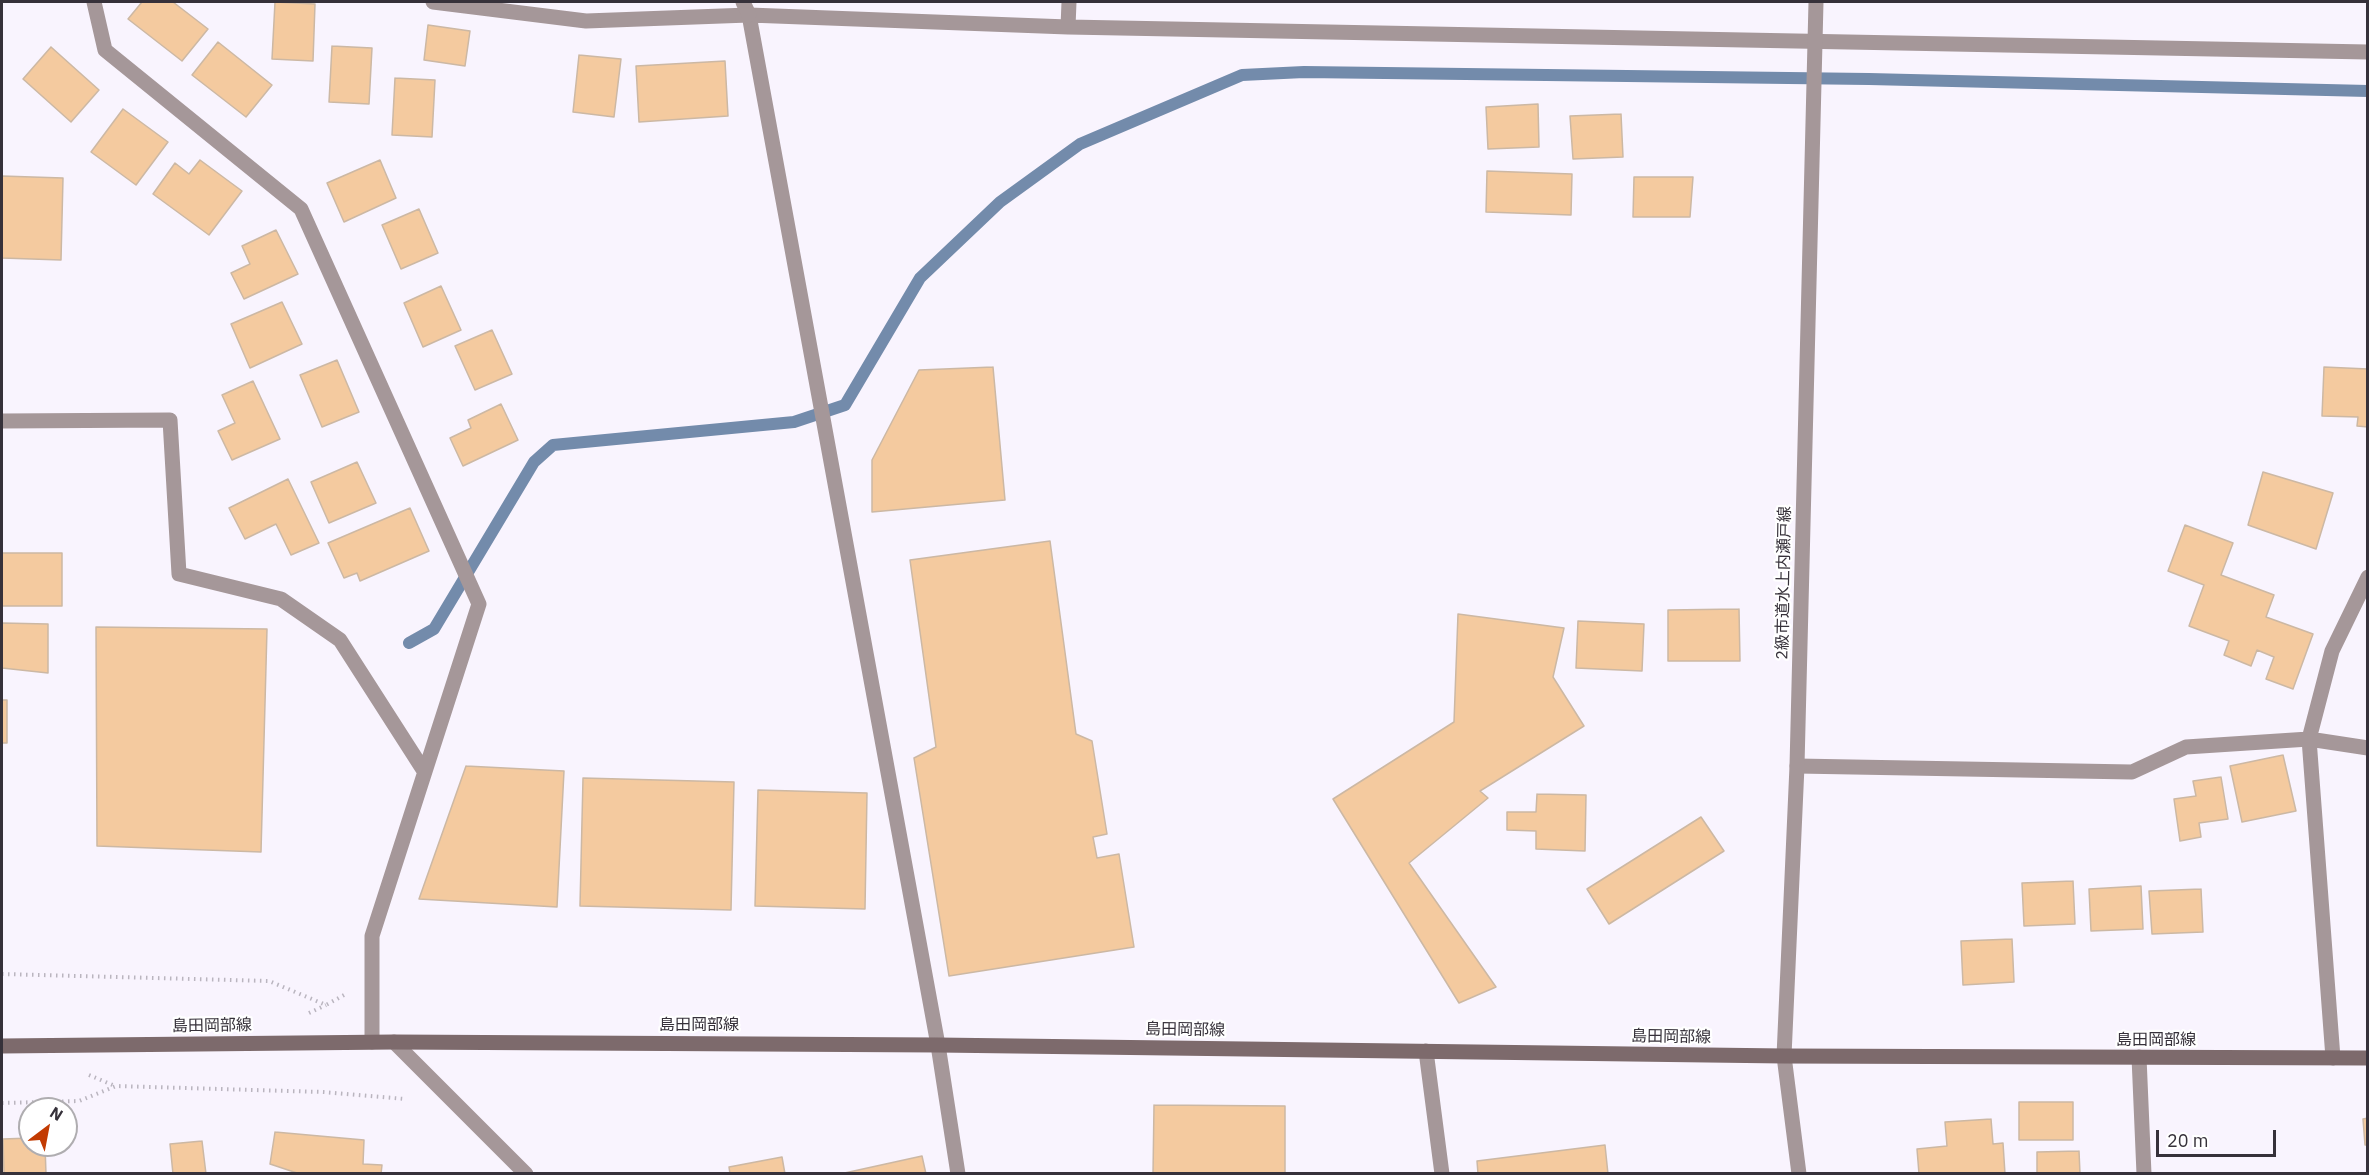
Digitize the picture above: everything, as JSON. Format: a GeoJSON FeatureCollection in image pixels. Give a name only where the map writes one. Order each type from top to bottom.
{"type":"FeatureCollection","features":[{"type":"Feature","properties":{"kind":"main road","name":"島田岡部線"},"geometry":{"type":"LineString","coordinates":[[2,1046],[394,1042],[938,1045],[1784,1056],[2367,1058]]}},
{"type":"Feature","properties":{"kind":"street"},"geometry":{"type":"LineString","coordinates":[[94,2],[105,50],[301,208],[479,604],[372,936],[372,1042]]}},
{"type":"Feature","properties":{"kind":"street"},"geometry":{"type":"LineString","coordinates":[[433,2],[586,21],[746,8],[1068,27],[2367,52]]}},
{"type":"Feature","properties":{"kind":"street"},"geometry":{"type":"LineString","coordinates":[[1068,27],[1069,2]]}},
{"type":"Feature","properties":{"kind":"street"},"geometry":{"type":"LineString","coordinates":[[1815,2],[1815,42]]}},
{"type":"Feature","properties":{"kind":"street"},"geometry":{"type":"LineString","coordinates":[[746,8],[938,1045],[958,1173]]}},
{"type":"Feature","properties":{"kind":"street","name":"2級市道水上内瀬戸線"},"geometry":{"type":"LineString","coordinates":[[1799,1173],[1784,1056],[1797,766],[1815,42]]}},
{"type":"Feature","properties":{"kind":"street"},"geometry":{"type":"LineString","coordinates":[[2,422],[170,420],[179,574],[280,599],[340,640],[424,771]]}},
{"type":"Feature","properties":{"kind":"street"},"geometry":{"type":"LineString","coordinates":[[2333,1058],[2309,739],[2332,651],[2367,578]]}},
{"type":"Feature","properties":{"kind":"street"},"geometry":{"type":"LineString","coordinates":[[1797,766],[2132,772],[2186,747],[2309,739],[2367,748]]}},
{"type":"Feature","properties":{"kind":"street"},"geometry":{"type":"LineString","coordinates":[[394,1042],[525,1173]]}},
{"type":"Feature","properties":{"kind":"street"},"geometry":{"type":"LineString","coordinates":[[1426,1051],[1442,1173]]}},
{"type":"Feature","properties":{"kind":"street"},"geometry":{"type":"LineString","coordinates":[[2139,1058],[2144,1173]]}},
{"type":"Feature","properties":{"kind":"path"},"geometry":{"type":"LineString","coordinates":[[2,974],[269,981],[326,1005],[352,991]]}},
{"type":"Feature","properties":{"kind":"path"},"geometry":{"type":"LineString","coordinates":[[2,1102],[79,1101],[116,1086],[323,1092],[405,1099]]}},
{"type":"Feature","properties":{"kind":"building"},"geometry":{"type":"Polygon","coordinates":[[[142,2],[173,2],[208,29],[182,61],[128,19],[142,2]]]}},
{"type":"Feature","properties":{"kind":"building"},"geometry":{"type":"Polygon","coordinates":[[[275,2],[315,4],[313,61],[272,59],[275,2]]]}},
{"type":"Feature","properties":{"kind":"building"},"geometry":{"type":"Polygon","coordinates":[[[428,25],[470,31],[465,66],[424,60],[428,25]]]}},
{"type":"Feature","properties":{"kind":"building"},"geometry":{"type":"Polygon","coordinates":[[[218,42],[272,85],[246,117],[192,75],[218,42]]]}},
{"type":"Feature","properties":{"kind":"building"},"geometry":{"type":"Polygon","coordinates":[[[332,46],[372,48],[369,104],[329,102],[332,46]]]}},
{"type":"Feature","properties":{"kind":"building"},"geometry":{"type":"Polygon","coordinates":[[[51,47],[99,90],[71,122],[23,79],[51,47]]]}},
{"type":"Feature","properties":{"kind":"building"},"geometry":{"type":"Polygon","coordinates":[[[579,55],[621,59],[614,117],[573,112],[579,55]]]}},
{"type":"Feature","properties":{"kind":"building"},"geometry":{"type":"Polygon","coordinates":[[[725,61],[728,116],[639,122],[636,66],[725,61]]]}},
{"type":"Feature","properties":{"kind":"building"},"geometry":{"type":"Polygon","coordinates":[[[395,78],[435,80],[432,137],[392,135],[395,78]]]}},
{"type":"Feature","properties":{"kind":"building"},"geometry":{"type":"Polygon","coordinates":[[[1538,104],[1539,147],[1488,149],[1486,107],[1538,104]]]}},
{"type":"Feature","properties":{"kind":"building"},"geometry":{"type":"Polygon","coordinates":[[[123,109],[168,142],[136,185],[91,152],[123,109]]]}},
{"type":"Feature","properties":{"kind":"building"},"geometry":{"type":"Polygon","coordinates":[[[1621,114],[1623,157],[1573,159],[1570,116],[1621,114]]]}},
{"type":"Feature","properties":{"kind":"building"},"geometry":{"type":"Polygon","coordinates":[[[200,160],[242,191],[209,235],[153,194],[175,163],[189,174],[200,160]]]}},
{"type":"Feature","properties":{"kind":"building"},"geometry":{"type":"Polygon","coordinates":[[[380,160],[396,198],[344,222],[327,183],[380,160]]]}},
{"type":"Feature","properties":{"kind":"building"},"geometry":{"type":"Polygon","coordinates":[[[1487,171],[1572,174],[1571,215],[1486,212],[1487,171]]]}},
{"type":"Feature","properties":{"kind":"building"},"geometry":{"type":"Polygon","coordinates":[[[2,176],[63,178],[61,260],[2,258],[2,176]]]}},
{"type":"Feature","properties":{"kind":"building"},"geometry":{"type":"Polygon","coordinates":[[[1634,177],[1693,177],[1690,217],[1633,217],[1634,177]]]}},
{"type":"Feature","properties":{"kind":"building"},"geometry":{"type":"Polygon","coordinates":[[[419,209],[438,253],[401,269],[382,225],[419,209]]]}},
{"type":"Feature","properties":{"kind":"building"},"geometry":{"type":"Polygon","coordinates":[[[276,230],[298,274],[244,299],[231,273],[250,264],[242,246],[276,230]]]}},
{"type":"Feature","properties":{"kind":"building"},"geometry":{"type":"Polygon","coordinates":[[[441,286],[461,330],[423,347],[404,303],[441,286]]]}},
{"type":"Feature","properties":{"kind":"building"},"geometry":{"type":"Polygon","coordinates":[[[282,302],[302,344],[250,368],[231,324],[282,302]]]}},
{"type":"Feature","properties":{"kind":"building"},"geometry":{"type":"Polygon","coordinates":[[[492,330],[512,374],[475,390],[455,346],[492,330]]]}},
{"type":"Feature","properties":{"kind":"building"},"geometry":{"type":"Polygon","coordinates":[[[337,360],[359,412],[322,427],[300,375],[337,360]]]}},
{"type":"Feature","properties":{"kind":"building"},"geometry":{"type":"Polygon","coordinates":[[[993,367],[1005,500],[872,512],[872,460],[919,370],[993,367]]]}},
{"type":"Feature","properties":{"kind":"building"},"geometry":{"type":"Polygon","coordinates":[[[2324,367],[2368,369],[2368,427],[2357,426],[2358,417],[2322,416],[2324,367]]]}},
{"type":"Feature","properties":{"kind":"building"},"geometry":{"type":"Polygon","coordinates":[[[253,381],[280,439],[232,460],[218,431],[235,423],[222,395],[253,381]]]}},
{"type":"Feature","properties":{"kind":"building"},"geometry":{"type":"Polygon","coordinates":[[[501,404],[518,440],[463,466],[450,438],[471,428],[468,420],[501,404]]]}},
{"type":"Feature","properties":{"kind":"building"},"geometry":{"type":"Polygon","coordinates":[[[357,462],[376,503],[329,523],[311,482],[357,462]]]}},
{"type":"Feature","properties":{"kind":"building"},"geometry":{"type":"Polygon","coordinates":[[[2263,472],[2333,493],[2316,549],[2248,525],[2263,472]]]}},
{"type":"Feature","properties":{"kind":"building"},"geometry":{"type":"Polygon","coordinates":[[[288,479],[319,543],[291,555],[276,524],[245,539],[229,508],[288,479]]]}},
{"type":"Feature","properties":{"kind":"building"},"geometry":{"type":"Polygon","coordinates":[[[410,508],[429,551],[360,581],[357,573],[344,578],[328,543],[410,508]]]}},
{"type":"Feature","properties":{"kind":"building"},"geometry":{"type":"Polygon","coordinates":[[[2185,525],[2233,543],[2221,575],[2274,595],[2266,617],[2313,634],[2293,689],[2266,679],[2274,657],[2257,650],[2251,666],[2224,655],[2229,641],[2189,626],[2204,585],[2168,571],[2185,525]]]}},
{"type":"Feature","properties":{"kind":"building"},"geometry":{"type":"Polygon","coordinates":[[[1050,541],[1076,734],[1092,741],[1107,834],[1093,837],[1097,858],[1119,854],[1134,947],[949,976],[914,758],[936,747],[910,560],[1050,541]]]}},
{"type":"Feature","properties":{"kind":"building"},"geometry":{"type":"Polygon","coordinates":[[[2,553],[62,553],[62,606],[2,606],[2,553]]]}},
{"type":"Feature","properties":{"kind":"building"},"geometry":{"type":"Polygon","coordinates":[[[1739,609],[1740,661],[1668,661],[1668,610],[1739,609]]]}},
{"type":"Feature","properties":{"kind":"building"},"geometry":{"type":"Polygon","coordinates":[[[1458,614],[1564,628],[1553,677],[1584,726],[1480,791],[1488,798],[1409,863],[1496,987],[1459,1003],[1333,799],[1454,722],[1458,614]]]}},
{"type":"Feature","properties":{"kind":"building"},"geometry":{"type":"Polygon","coordinates":[[[1578,621],[1644,624],[1642,671],[1576,668],[1578,621]]]}},
{"type":"Feature","properties":{"kind":"building"},"geometry":{"type":"Polygon","coordinates":[[[2,623],[48,624],[48,673],[2,668],[2,623]]]}},
{"type":"Feature","properties":{"kind":"building"},"geometry":{"type":"Polygon","coordinates":[[[96,627],[267,629],[261,852],[97,846],[96,627]]]}},
{"type":"Feature","properties":{"kind":"building"},"geometry":{"type":"Polygon","coordinates":[[[2,700],[7,700],[7,743],[2,743],[2,700]]]}},
{"type":"Feature","properties":{"kind":"building"},"geometry":{"type":"Polygon","coordinates":[[[2283,755],[2296,811],[2242,822],[2230,766],[2283,755]]]}},
{"type":"Feature","properties":{"kind":"building"},"geometry":{"type":"Polygon","coordinates":[[[466,766],[564,771],[557,907],[419,899],[466,766]]]}},
{"type":"Feature","properties":{"kind":"building"},"geometry":{"type":"Polygon","coordinates":[[[2221,777],[2228,819],[2199,823],[2201,837],[2180,841],[2174,799],[2196,796],[2193,781],[2221,777]]]}},
{"type":"Feature","properties":{"kind":"building"},"geometry":{"type":"Polygon","coordinates":[[[583,778],[734,782],[731,910],[580,906],[583,778]]]}},
{"type":"Feature","properties":{"kind":"building"},"geometry":{"type":"Polygon","coordinates":[[[758,790],[867,793],[865,909],[755,906],[758,790]]]}},
{"type":"Feature","properties":{"kind":"building"},"geometry":{"type":"Polygon","coordinates":[[[1537,794],[1586,795],[1585,851],[1536,849],[1536,831],[1507,830],[1507,812],[1536,812],[1537,794]]]}},
{"type":"Feature","properties":{"kind":"building"},"geometry":{"type":"Polygon","coordinates":[[[1701,817],[1724,851],[1609,924],[1587,889],[1701,817]]]}},
{"type":"Feature","properties":{"kind":"building"},"geometry":{"type":"Polygon","coordinates":[[[2073,881],[2075,924],[2024,926],[2022,883],[2073,881]]]}},
{"type":"Feature","properties":{"kind":"building"},"geometry":{"type":"Polygon","coordinates":[[[2141,886],[2143,929],[2091,931],[2089,889],[2141,886]]]}},
{"type":"Feature","properties":{"kind":"building"},"geometry":{"type":"Polygon","coordinates":[[[2201,889],[2203,932],[2152,934],[2149,891],[2201,889]]]}},
{"type":"Feature","properties":{"kind":"building"},"geometry":{"type":"Polygon","coordinates":[[[2012,939],[2014,982],[1963,985],[1961,941],[2012,939]]]}},
{"type":"Feature","properties":{"kind":"building"},"geometry":{"type":"Polygon","coordinates":[[[2019,1102],[2073,1102],[2073,1140],[2019,1140],[2019,1102]]]}},
{"type":"Feature","properties":{"kind":"building"},"geometry":{"type":"Polygon","coordinates":[[[1154,1105],[1285,1106],[1285,1174],[1153,1174],[1154,1105]]]}},
{"type":"Feature","properties":{"kind":"building"},"geometry":{"type":"Polygon","coordinates":[[[2368,1118],[2368,1145],[2365,1145],[2363,1119],[2368,1118]]]}},
{"type":"Feature","properties":{"kind":"building"},"geometry":{"type":"Polygon","coordinates":[[[1991,1119],[1993,1144],[2003,1143],[2005,1174],[1919,1174],[1917,1149],[1947,1146],[1945,1122],[1991,1119]]]}},
{"type":"Feature","properties":{"kind":"building"},"geometry":{"type":"Polygon","coordinates":[[[275,1132],[364,1140],[363,1164],[382,1165],[381,1174],[300,1174],[270,1164],[275,1132]]]}},
{"type":"Feature","properties":{"kind":"building"},"geometry":{"type":"Polygon","coordinates":[[[18,1138],[18,1157],[45,1157],[46,1174],[4,1174],[3,1139],[18,1138]]]}},
{"type":"Feature","properties":{"kind":"building"},"geometry":{"type":"Polygon","coordinates":[[[202,1141],[206,1174],[173,1174],[170,1144],[202,1141]]]}},
{"type":"Feature","properties":{"kind":"building"},"geometry":{"type":"Polygon","coordinates":[[[1605,1145],[1608,1174],[1478,1174],[1477,1161],[1605,1145]]]}},
{"type":"Feature","properties":{"kind":"building"},"geometry":{"type":"Polygon","coordinates":[[[2079,1151],[2080,1174],[2037,1174],[2037,1152],[2079,1151]]]}},
{"type":"Feature","properties":{"kind":"building"},"geometry":{"type":"Polygon","coordinates":[[[922,1156],[926,1174],[840,1174],[922,1156]]]}},
{"type":"Feature","properties":{"kind":"building"},"geometry":{"type":"Polygon","coordinates":[[[782,1157],[785,1174],[730,1174],[729,1167],[782,1157]]]}},
{"type":"Feature","properties":{"kind":"waterway"},"geometry":{"type":"LineString","coordinates":[[409,643],[434,629],[534,462],[553,445],[794,422],[845,405],[920,278],[1000,202],[1080,144],[1242,75],[1304,72],[1869,79],[2368,91]]}}]}
